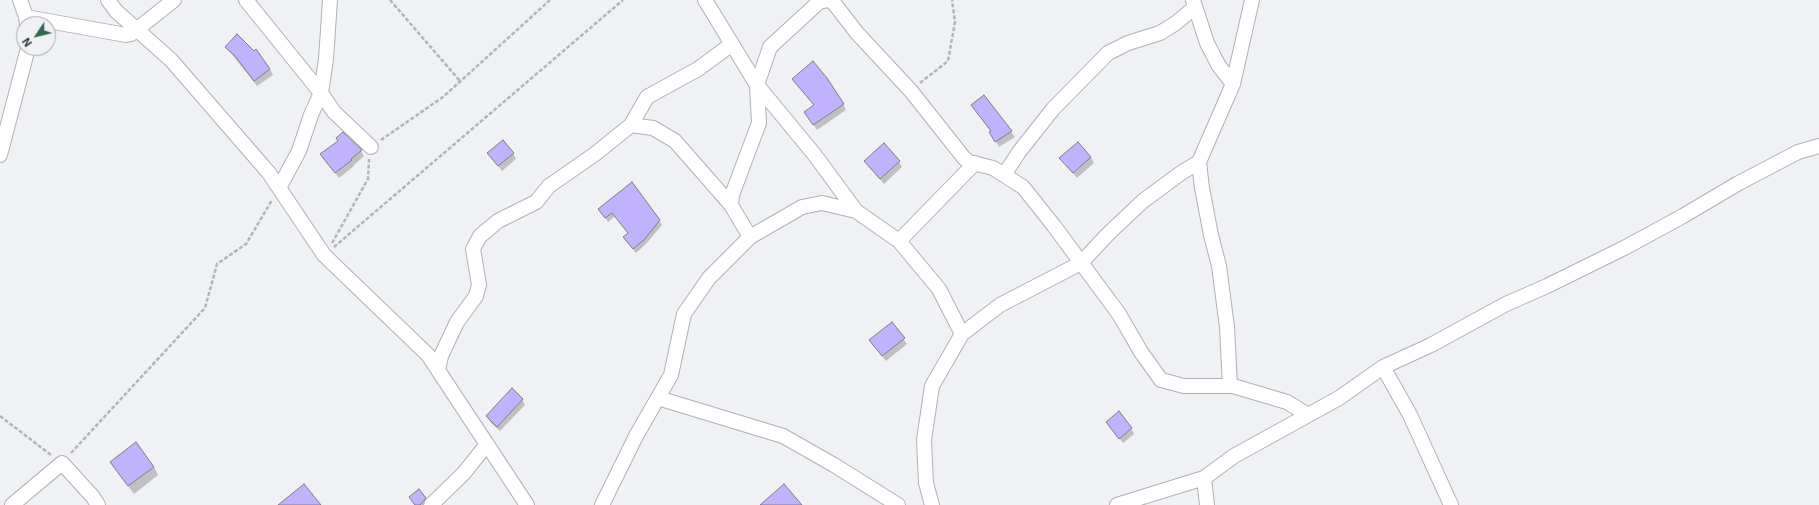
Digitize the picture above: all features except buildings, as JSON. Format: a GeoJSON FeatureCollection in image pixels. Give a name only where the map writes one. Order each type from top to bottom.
{"type":"FeatureCollection","features":[{"type":"Feature","properties":{"kind":"street"},"geometry":{"type":"LineString","coordinates":[[20,0],[25,16]]}},
{"type":"Feature","properties":{"kind":"street"},"geometry":{"type":"LineString","coordinates":[[108,0],[116,11],[171,60],[269,173],[324,255],[428,355],[527,505]]}},
{"type":"Feature","properties":{"kind":"street"},"geometry":{"type":"LineString","coordinates":[[56,24],[126,35],[131,34],[174,0]]}},
{"type":"Feature","properties":{"kind":"street"},"geometry":{"type":"LineString","coordinates":[[246,0],[321,93],[334,112],[370,146]]}},
{"type":"Feature","properties":{"kind":"street"},"geometry":{"type":"LineString","coordinates":[[279,188],[299,151],[321,93],[326,59],[330,0]]}},
{"type":"Feature","properties":{"kind":"street"},"geometry":{"type":"LineString","coordinates":[[705,0],[757,85],[814,154],[856,211],[900,241],[939,289],[962,334]]}},
{"type":"Feature","properties":{"kind":"street"},"geometry":{"type":"LineString","coordinates":[[731,205],[732,194],[759,123],[757,85],[770,47],[824,0],[833,2],[857,33],[911,91],[964,158],[969,162],[993,168],[1023,188],[1118,314],[1141,352],[1161,380],[1184,386],[1230,386],[1287,402],[1308,415]]}},
{"type":"Feature","properties":{"kind":"street"},"geometry":{"type":"LineString","coordinates":[[1230,386],[1227,327],[1219,266],[1211,235],[1202,188],[1200,162],[1233,84],[1252,0]]}},
{"type":"Feature","properties":{"kind":"street"},"geometry":{"type":"LineString","coordinates":[[1004,175],[1019,152],[1052,109],[1108,53],[1128,43],[1160,32],[1176,22],[1194,3],[1207,43],[1219,66],[1233,84]]}},
{"type":"Feature","properties":{"kind":"street"},"geometry":{"type":"LineString","coordinates":[[438,370],[440,356],[457,322],[476,296],[479,285],[472,249],[480,236],[498,221],[536,202],[549,186],[595,154],[631,125],[647,97],[698,69],[732,44]]}},
{"type":"Feature","properties":{"kind":"street"},"geometry":{"type":"LineString","coordinates":[[0,155],[26,56]]}},
{"type":"Feature","properties":{"kind":"street"},"geometry":{"type":"LineString","coordinates":[[631,125],[653,128],[675,141],[731,205],[750,237]]}},
{"type":"Feature","properties":{"kind":"street"},"geometry":{"type":"LineString","coordinates":[[1117,505],[1204,478],[1234,456],[1339,398],[1383,367],[1443,338],[1506,304],[1547,286],[1626,247],[1737,184],[1798,152],[1819,146]]}},
{"type":"Feature","properties":{"kind":"street"},"geometry":{"type":"LineString","coordinates":[[932,505],[926,483],[924,440],[932,386],[962,334],[1000,305],[1081,263],[1108,234],[1143,201],[1181,173],[1200,162]]}},
{"type":"Feature","properties":{"kind":"street"},"geometry":{"type":"LineString","coordinates":[[900,241],[975,163]]}},
{"type":"Feature","properties":{"kind":"street"},"geometry":{"type":"LineString","coordinates":[[602,505],[636,436],[671,375],[684,314],[709,278],[750,237],[802,207],[822,203],[856,211]]}},
{"type":"Feature","properties":{"kind":"street"},"geometry":{"type":"LineString","coordinates":[[1383,367],[1410,415],[1451,505]]}},
{"type":"Feature","properties":{"kind":"street"},"geometry":{"type":"LineString","coordinates":[[658,398],[783,436],[834,465],[898,505]]}},
{"type":"Feature","properties":{"kind":"street"},"geometry":{"type":"LineString","coordinates":[[431,505],[464,473],[487,444]]}},
{"type":"Feature","properties":{"kind":"street"},"geometry":{"type":"LineString","coordinates":[[12,505],[62,463],[93,497],[98,505]]}},
{"type":"Feature","properties":{"kind":"street"},"geometry":{"type":"LineString","coordinates":[[1204,478],[1207,505]]}},
{"type":"Feature","properties":{"kind":"path"},"geometry":{"type":"LineString","coordinates":[[390,0],[460,81]]}},
{"type":"Feature","properties":{"kind":"path"},"geometry":{"type":"LineString","coordinates":[[324,255],[368,179],[370,146],[443,96],[550,0]]}},
{"type":"Feature","properties":{"kind":"path"},"geometry":{"type":"LineString","coordinates":[[324,255],[623,0]]}},
{"type":"Feature","properties":{"kind":"path"},"geometry":{"type":"LineString","coordinates":[[911,91],[948,61],[955,22],[952,0]]}},
{"type":"Feature","properties":{"kind":"path"},"geometry":{"type":"LineString","coordinates":[[0,416],[62,463],[205,308],[218,264],[246,244],[279,188]]}}]}
